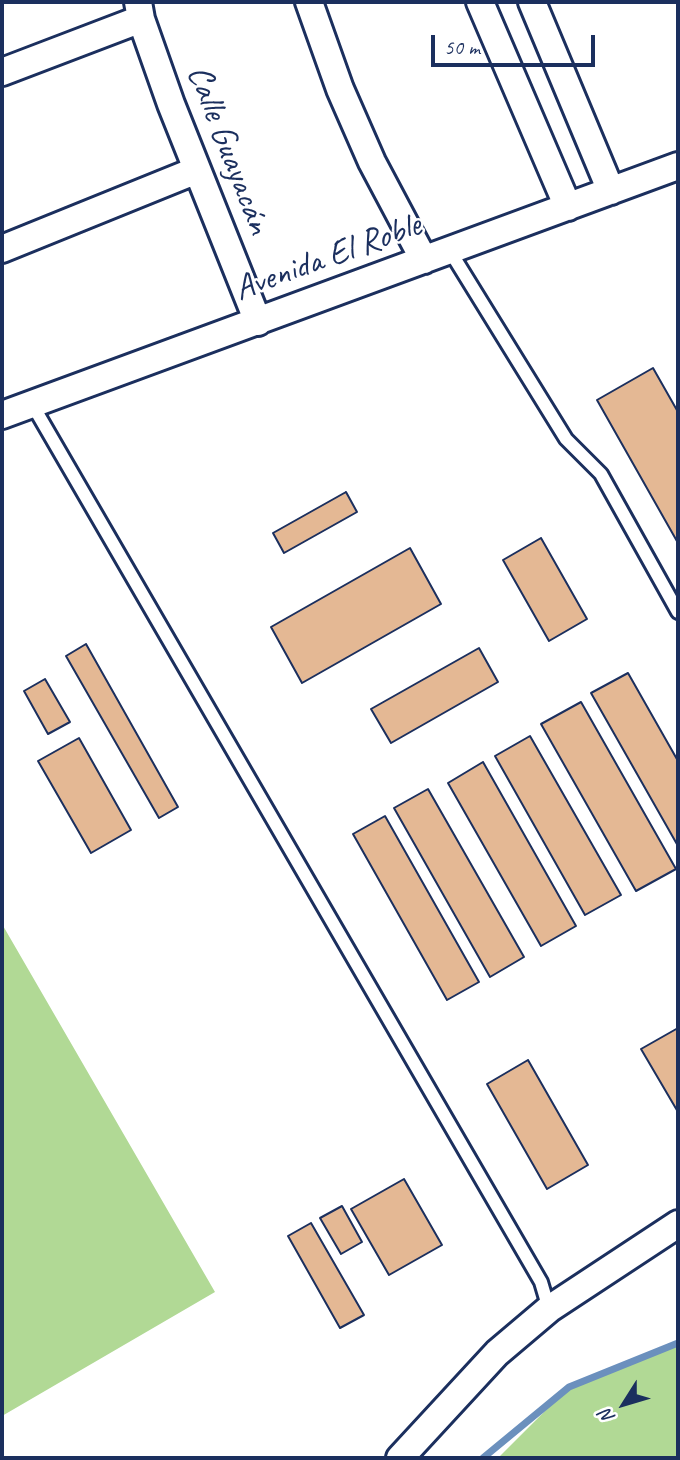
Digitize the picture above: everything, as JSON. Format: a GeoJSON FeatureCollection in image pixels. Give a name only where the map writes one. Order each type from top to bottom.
{"type":"FeatureCollection","features":[{"type":"Feature","properties":{"kind":"street"},"geometry":{"type":"LineString","coordinates":[[309,2],[372,162],[424,260]]}},
{"type":"Feature","properties":{"kind":"street"},"geometry":{"type":"LineString","coordinates":[[480,2],[568,206]]}},
{"type":"Feature","properties":{"kind":"street"},"geometry":{"type":"LineString","coordinates":[[532,2],[611,191]]}},
{"type":"Feature","properties":{"kind":"street"},"geometry":{"type":"LineString","coordinates":[[2,72],[140,11]]}},
{"type":"Feature","properties":{"kind":"street","name":"Calle Guayacán"},"geometry":{"type":"LineString","coordinates":[[140,11],[171,104],[258,322]]}},
{"type":"Feature","properties":{"kind":"street","name":"Avenida El Roble"},"geometry":{"type":"LineString","coordinates":[[2,415],[678,166]]}},
{"type":"Feature","properties":{"kind":"street"},"geometry":{"type":"LineString","coordinates":[[2,249],[197,170]]}},
{"type":"Feature","properties":{"kind":"street"},"geometry":{"type":"LineString","coordinates":[[400,1458],[497,1353],[549,1309],[678,1224]]}},
{"type":"Feature","properties":{"kind":"lane"},"geometry":{"type":"LineString","coordinates":[[450,251],[566,439],[601,474],[678,612]]}},
{"type":"Feature","properties":{"kind":"lane"},"geometry":{"type":"LineString","coordinates":[[32,404],[541,1282],[549,1309]]}},
{"type":"Feature","properties":{"kind":"green space"},"geometry":{"type":"Polygon","coordinates":[[[2,924],[215,1292],[2,1416],[2,924]]]}},
{"type":"Feature","properties":{"kind":"green space"},"geometry":{"type":"Polygon","coordinates":[[[678,1343],[678,1458],[498,1458],[569,1387],[678,1343]]]}},
{"type":"Feature","properties":{"kind":"building"},"geometry":{"type":"Polygon","coordinates":[[[653,368],[678,412],[678,543],[597,400],[653,368]]]}},
{"type":"Feature","properties":{"kind":"building"},"geometry":{"type":"Polygon","coordinates":[[[346,492],[357,512],[284,553],[273,533],[346,492]]]}},
{"type":"Feature","properties":{"kind":"building"},"geometry":{"type":"Polygon","coordinates":[[[541,538],[587,619],[549,641],[503,560],[541,538]]]}},
{"type":"Feature","properties":{"kind":"building"},"geometry":{"type":"Polygon","coordinates":[[[410,548],[441,604],[302,683],[271,627],[410,548]]]}},
{"type":"Feature","properties":{"kind":"building"},"geometry":{"type":"Polygon","coordinates":[[[86,644],[178,807],[159,818],[66,656],[86,644]]]}},
{"type":"Feature","properties":{"kind":"building"},"geometry":{"type":"Polygon","coordinates":[[[479,648],[498,682],[391,743],[371,709],[479,648]]]}},
{"type":"Feature","properties":{"kind":"building"},"geometry":{"type":"Polygon","coordinates":[[[628,673],[678,761],[678,846],[591,693],[628,673]]]}},
{"type":"Feature","properties":{"kind":"building"},"geometry":{"type":"Polygon","coordinates":[[[45,679],[70,722],[48,734],[24,691],[45,679]]]}},
{"type":"Feature","properties":{"kind":"building"},"geometry":{"type":"Polygon","coordinates":[[[581,702],[676,869],[636,891],[541,724],[581,702]]]}},
{"type":"Feature","properties":{"kind":"building"},"geometry":{"type":"Polygon","coordinates":[[[530,736],[621,895],[585,915],[495,756],[530,736]]]}},
{"type":"Feature","properties":{"kind":"building"},"geometry":{"type":"Polygon","coordinates":[[[79,738],[131,830],[91,853],[38,761],[79,738]]]}},
{"type":"Feature","properties":{"kind":"building"},"geometry":{"type":"Polygon","coordinates":[[[483,762],[576,926],[541,946],[448,783],[483,762]]]}},
{"type":"Feature","properties":{"kind":"building"},"geometry":{"type":"Polygon","coordinates":[[[428,789],[524,957],[490,977],[394,808],[428,789]]]}},
{"type":"Feature","properties":{"kind":"building"},"geometry":{"type":"Polygon","coordinates":[[[385,816],[479,982],[447,1000],[353,834],[385,816]]]}},
{"type":"Feature","properties":{"kind":"building"},"geometry":{"type":"Polygon","coordinates":[[[678,1028],[678,1112],[641,1049],[678,1028]]]}},
{"type":"Feature","properties":{"kind":"building"},"geometry":{"type":"Polygon","coordinates":[[[528,1060],[588,1165],[547,1189],[487,1084],[528,1060]]]}},
{"type":"Feature","properties":{"kind":"building"},"geometry":{"type":"Polygon","coordinates":[[[404,1179],[442,1245],[389,1275],[351,1209],[404,1179]]]}},
{"type":"Feature","properties":{"kind":"building"},"geometry":{"type":"Polygon","coordinates":[[[342,1206],[362,1242],[341,1254],[320,1218],[342,1206]]]}},
{"type":"Feature","properties":{"kind":"building"},"geometry":{"type":"Polygon","coordinates":[[[311,1223],[364,1315],[340,1328],[288,1236],[311,1223]]]}},
{"type":"Feature","properties":{"kind":"waterway"},"geometry":{"type":"LineString","coordinates":[[483,1458],[569,1387],[678,1343]]}}]}
